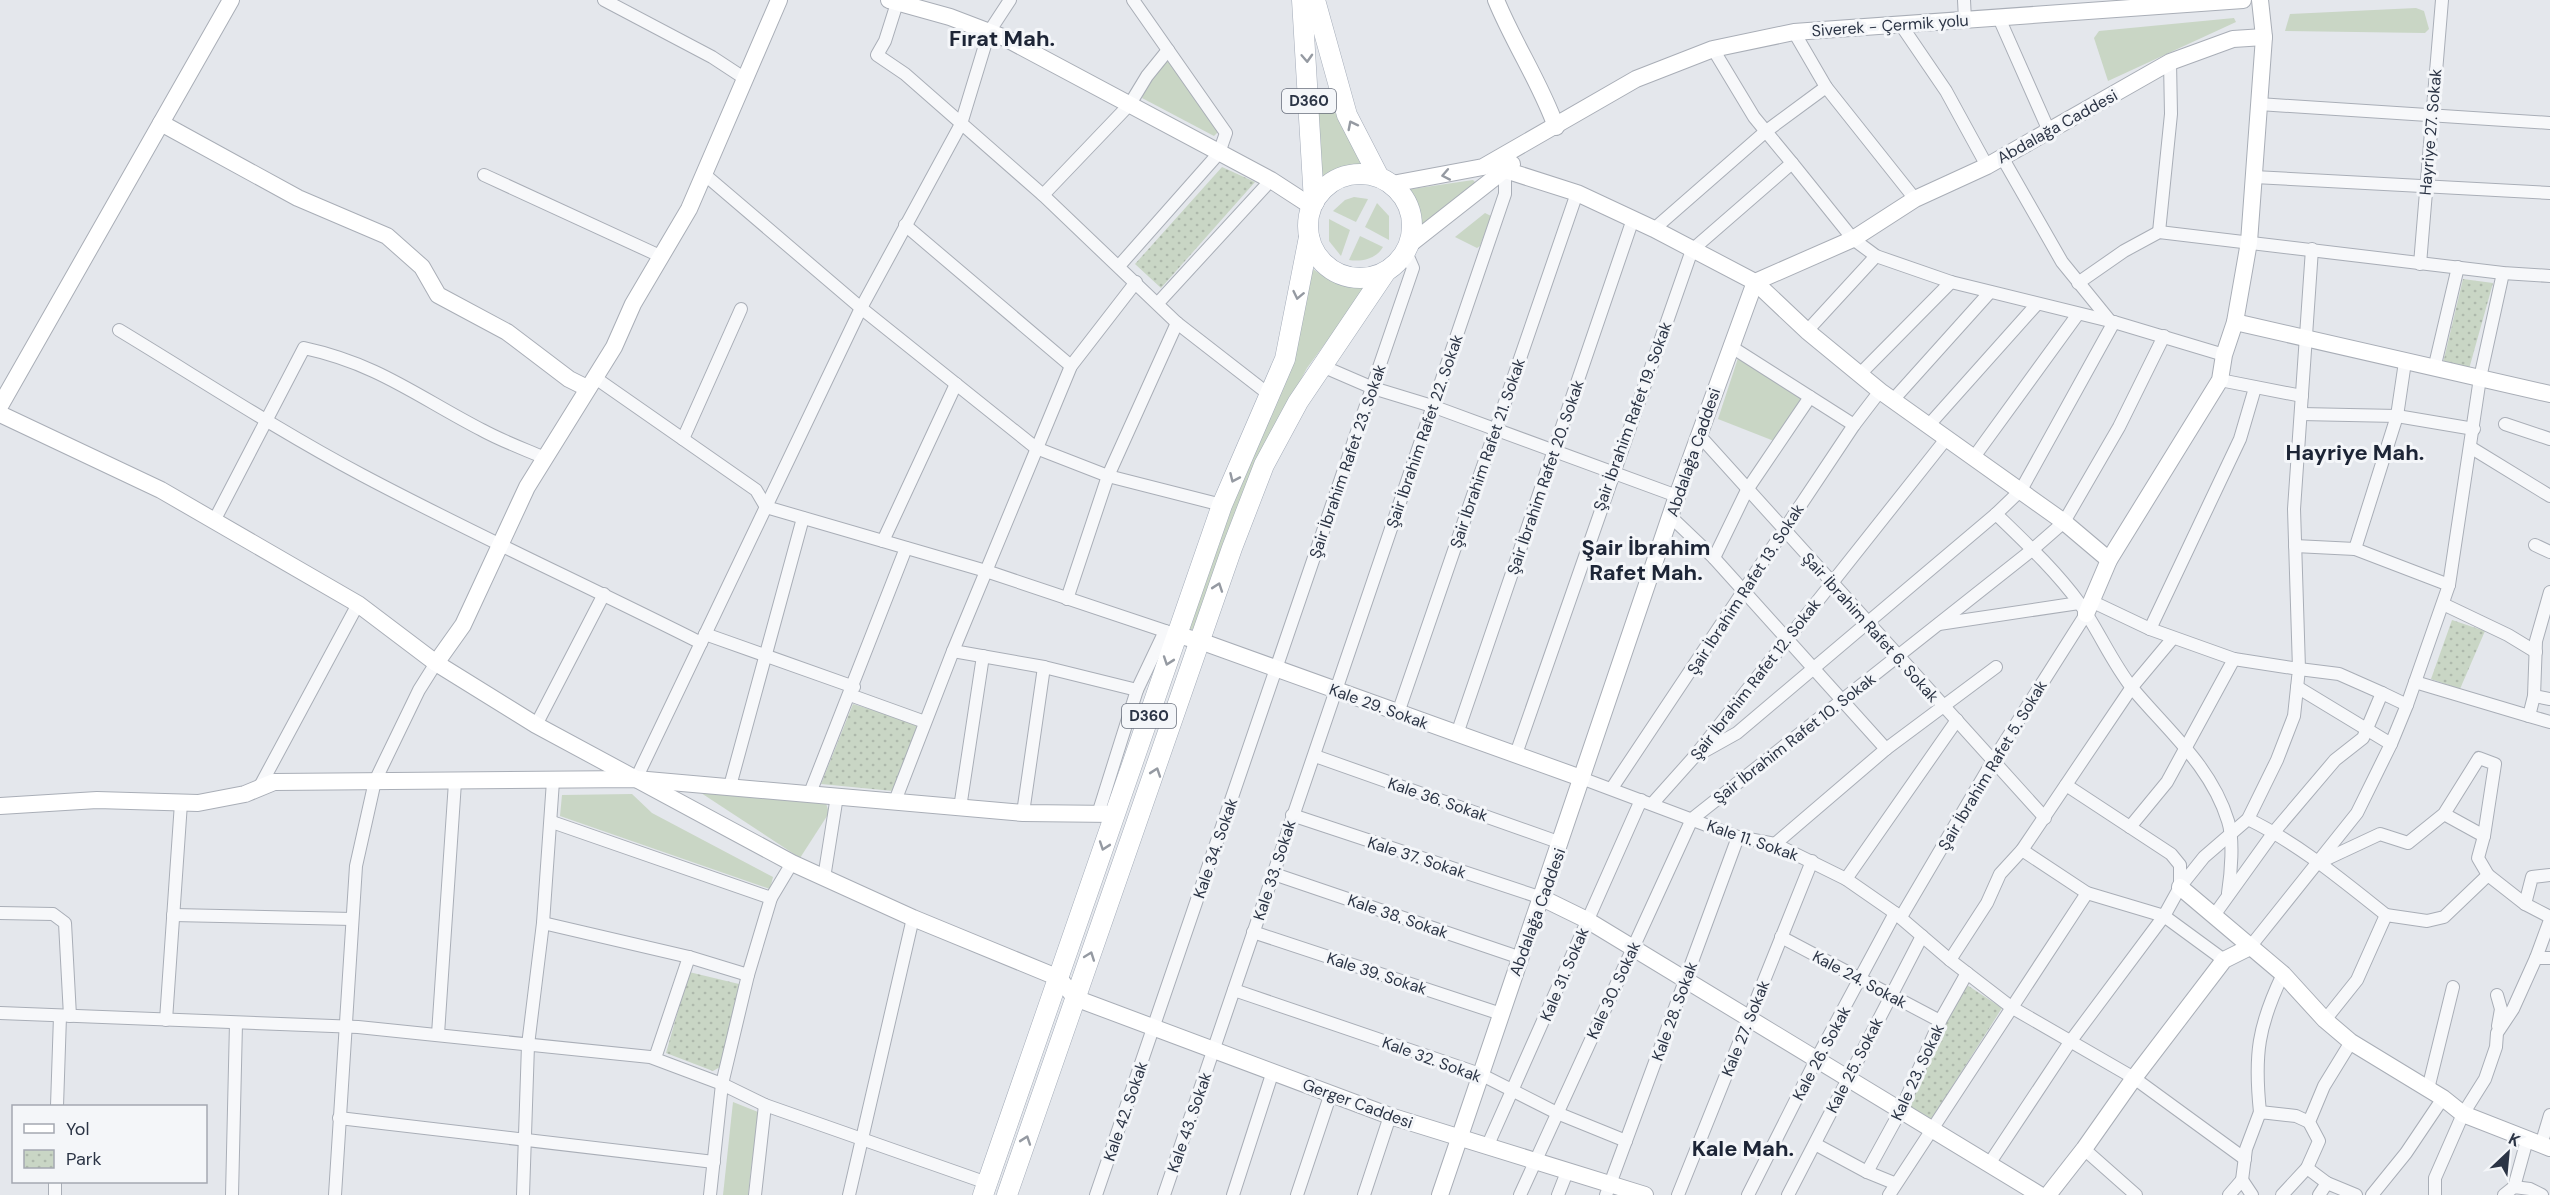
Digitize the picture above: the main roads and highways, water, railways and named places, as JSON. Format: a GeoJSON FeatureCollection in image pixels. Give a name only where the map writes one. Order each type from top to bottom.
{"type":"FeatureCollection","features":[{"type":"Feature","properties":{"kind":"main road","name":"D360"},"geometry":{"type":"LineString","coordinates":[[1302,0],[1313,204]]}},
{"type":"Feature","properties":{"kind":"main road","name":"D360"},"geometry":{"type":"LineString","coordinates":[[1315,0],[1347,115],[1386,181]]}},
{"type":"Feature","properties":{"kind":"main road"},"geometry":{"type":"LineString","coordinates":[[1364,173],[1386,181],[1402,194],[1413,219],[1408,249],[1397,264],[1385,273],[1372,277],[1345,276],[1322,262],[1309,237],[1308,227],[1313,204],[1323,189],[1335,180],[1364,173]]}},
{"type":"Feature","properties":{"kind":"main road","name":"D360"},"geometry":{"type":"LineString","coordinates":[[985,1189],[1059,978],[1106,814],[1171,633],[1222,505],[1271,396],[1285,359],[1309,237]]}},
{"type":"Feature","properties":{"kind":"main road","name":"D360"},"geometry":{"type":"LineString","coordinates":[[1007,1195],[1200,641],[1264,465],[1298,402],[1385,273]]}},
{"type":"Feature","properties":{"kind":"district","name":"Fırat Mah."},"geometry":{"type":"Point","coordinates":[1002,38]}},
{"type":"Feature","properties":{"kind":"district","name":"Hayriye Mah."},"geometry":{"type":"Point","coordinates":[2355,452]}},
{"type":"Feature","properties":{"kind":"district","name":"Şair İbrahim Rafet Mah."},"geometry":{"type":"Point","coordinates":[1646,560]}},
{"type":"Feature","properties":{"kind":"district","name":"Kale Mah."},"geometry":{"type":"Point","coordinates":[1743,1148]}}]}
